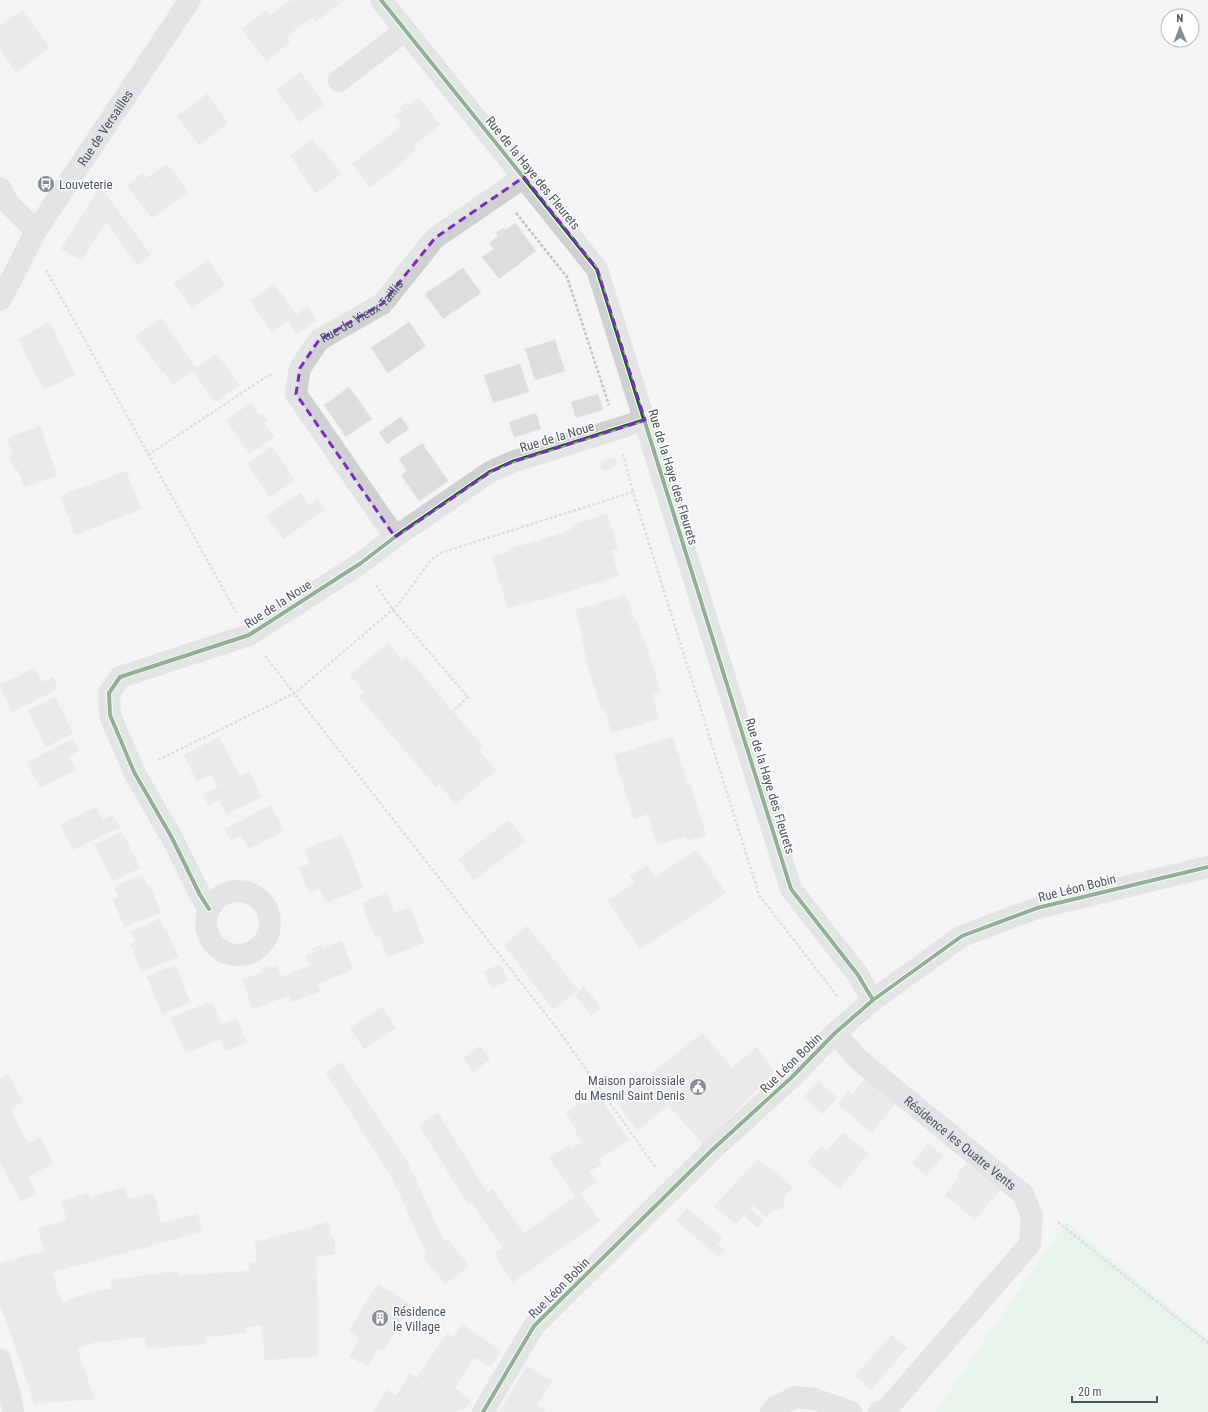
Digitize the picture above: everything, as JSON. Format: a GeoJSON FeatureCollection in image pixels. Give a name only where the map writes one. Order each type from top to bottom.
{"type":"FeatureCollection","features":[{"type":"Feature","properties":{"kind":"street","name":"Rue de Versailles"},"geometry":{"type":"LineString","coordinates":[[0,300],[8,288],[36,231],[190,0]]}},
{"type":"Feature","properties":{"kind":"street","name":"Rue de la Haye des Fleurets"},"geometry":{"type":"LineString","coordinates":[[380,0],[597,269],[791,889],[858,975],[873,1000]]}},
{"type":"Feature","properties":{"kind":"street"},"geometry":{"type":"LineString","coordinates":[[339,81],[404,31]]}},
{"type":"Feature","properties":{"kind":"street","name":"Rue du Vieux Taillis"},"geometry":{"type":"LineString","coordinates":[[395,538],[296,394],[300,368],[320,340],[382,304],[435,238],[524,177]]}},
{"type":"Feature","properties":{"kind":"street"},"geometry":{"type":"LineString","coordinates":[[0,188],[9,204],[36,231]]}},
{"type":"Feature","properties":{"kind":"street","name":"Rue de la Noue"},"geometry":{"type":"LineString","coordinates":[[209,910],[172,838],[134,772],[110,715],[109,693],[120,677],[249,635],[361,563],[490,472],[512,462],[645,420]]}},
{"type":"Feature","properties":{"kind":"street","name":"Rue Léon Bobin"},"geometry":{"type":"LineString","coordinates":[[483,1412],[534,1326],[672,1190],[792,1077],[835,1033],[873,1000],[962,936],[1037,908],[1208,868]]}},
{"type":"Feature","properties":{"kind":"street","name":"Résidence les Quatre Vents"},"geometry":{"type":"LineString","coordinates":[[835,1033],[859,1060],[1023,1194],[1032,1217],[1030,1244],[886,1410],[879,1412]]}},
{"type":"Feature","properties":{"kind":"street"},"geometry":{"type":"LineString","coordinates":[[0,1360],[13,1412]]}},
{"type":"Feature","properties":{"kind":"street"},"geometry":{"type":"LineString","coordinates":[[771,1412],[775,1408],[796,1397],[815,1399],[851,1412]]}},
{"type":"Feature","properties":{"kind":"path"},"geometry":{"type":"LineString","coordinates":[[500,193],[567,277],[617,429],[634,492],[759,895],[853,1017]]}},
{"type":"Feature","properties":{"kind":"path"},"geometry":{"type":"LineString","coordinates":[[36,231],[46,272],[249,635],[556,1027],[672,1190]]}},
{"type":"Feature","properties":{"kind":"path"},"geometry":{"type":"LineString","coordinates":[[148,455],[269,375],[298,376]]}},
{"type":"Feature","properties":{"kind":"path"},"geometry":{"type":"LineString","coordinates":[[134,772],[294,693],[393,610],[430,561],[440,553],[634,492]]}},
{"type":"Feature","properties":{"kind":"path"},"geometry":{"type":"LineString","coordinates":[[361,563],[393,610],[468,697],[453,711]]}},
{"type":"Feature","properties":{"kind":"path"},"geometry":{"type":"LineString","coordinates":[[1054,1219],[1208,1343]]}},
{"type":"Feature","properties":{"kind":"highlighted area"},"geometry":{"type":"Polygon","coordinates":[[[524,177],[597,269],[645,420],[512,462],[490,472],[395,537],[296,394],[300,368],[319,340],[382,304],[435,238],[524,177]]]}},
{"type":"Feature","properties":{"kind":"green space"},"geometry":{"type":"Polygon","coordinates":[[[1066,1222],[1208,1339],[1208,1412],[935,1412],[1066,1222]]]}},
{"type":"Feature","properties":{"kind":"building"},"geometry":{"type":"Polygon","coordinates":[[[290,0],[295,2],[298,0],[344,1],[315,22],[312,18],[297,28],[281,7],[290,0]]]}},
{"type":"Feature","properties":{"kind":"building"},"geometry":{"type":"Polygon","coordinates":[[[281,7],[297,28],[287,37],[290,42],[266,61],[242,29],[266,10],[270,16],[281,7]]]}},
{"type":"Feature","properties":{"kind":"building"},"geometry":{"type":"Polygon","coordinates":[[[22,10],[50,48],[16,72],[0,49],[0,26],[22,10]]]}},
{"type":"Feature","properties":{"kind":"building"},"geometry":{"type":"Polygon","coordinates":[[[300,72],[324,104],[300,122],[276,90],[300,72]]]}},
{"type":"Feature","properties":{"kind":"building"},"geometry":{"type":"Polygon","coordinates":[[[207,94],[228,123],[199,145],[177,116],[207,94]]]}},
{"type":"Feature","properties":{"kind":"building"},"geometry":{"type":"Polygon","coordinates":[[[419,98],[440,125],[413,146],[416,150],[406,158],[389,136],[402,126],[395,116],[419,98]]]}},
{"type":"Feature","properties":{"kind":"building"},"geometry":{"type":"Polygon","coordinates":[[[407,102],[409,105],[402,111],[400,108],[407,102]]]}},
{"type":"Feature","properties":{"kind":"building"},"geometry":{"type":"Polygon","coordinates":[[[389,136],[407,159],[370,188],[352,164],[389,136]]]}},
{"type":"Feature","properties":{"kind":"building"},"geometry":{"type":"Polygon","coordinates":[[[312,139],[320,150],[322,149],[341,174],[316,193],[290,156],[312,139]]]}},
{"type":"Feature","properties":{"kind":"building"},"geometry":{"type":"Polygon","coordinates":[[[167,164],[188,192],[168,207],[146,178],[167,164]]]}},
{"type":"Feature","properties":{"kind":"building"},"geometry":{"type":"Polygon","coordinates":[[[142,173],[168,207],[152,218],[127,186],[142,173]]]}},
{"type":"Feature","properties":{"kind":"building"},"geometry":{"type":"Polygon","coordinates":[[[100,187],[151,255],[137,265],[106,222],[82,261],[61,249],[100,187]]]}},
{"type":"Feature","properties":{"kind":"building"},"geometry":{"type":"Polygon","coordinates":[[[515,223],[536,251],[499,279],[482,257],[494,249],[489,243],[515,223]]]}},
{"type":"Feature","properties":{"kind":"building"},"geometry":{"type":"Polygon","coordinates":[[[503,228],[506,230],[499,236],[496,233],[503,228]]]}},
{"type":"Feature","properties":{"kind":"building"},"geometry":{"type":"Polygon","coordinates":[[[208,260],[225,285],[192,308],[174,283],[208,260]]]}},
{"type":"Feature","properties":{"kind":"building"},"geometry":{"type":"Polygon","coordinates":[[[463,268],[481,293],[443,319],[425,294],[463,268]]]}},
{"type":"Feature","properties":{"kind":"building"},"geometry":{"type":"Polygon","coordinates":[[[274,284],[296,315],[308,306],[317,320],[297,334],[288,321],[272,332],[250,301],[274,284]]]}},
{"type":"Feature","properties":{"kind":"building"},"geometry":{"type":"Polygon","coordinates":[[[161,318],[188,357],[162,373],[136,336],[161,318]]]}},
{"type":"Feature","properties":{"kind":"building"},"geometry":{"type":"Polygon","coordinates":[[[50,322],[75,375],[44,390],[18,339],[50,322]]]}},
{"type":"Feature","properties":{"kind":"building"},"geometry":{"type":"Polygon","coordinates":[[[409,322],[426,346],[388,373],[371,348],[409,322]]]}},
{"type":"Feature","properties":{"kind":"building"},"geometry":{"type":"Polygon","coordinates":[[[555,340],[565,371],[535,380],[525,349],[555,340]]]}},
{"type":"Feature","properties":{"kind":"building"},"geometry":{"type":"Polygon","coordinates":[[[217,354],[240,385],[215,402],[193,371],[173,385],[165,373],[188,357],[196,368],[217,354]]]}},
{"type":"Feature","properties":{"kind":"building"},"geometry":{"type":"Polygon","coordinates":[[[520,364],[529,392],[493,403],[484,375],[520,364]]]}},
{"type":"Feature","properties":{"kind":"building"},"geometry":{"type":"Polygon","coordinates":[[[349,387],[372,419],[346,437],[324,405],[349,387]]]}},
{"type":"Feature","properties":{"kind":"building"},"geometry":{"type":"Polygon","coordinates":[[[598,394],[603,410],[576,418],[571,402],[598,394]]]}},
{"type":"Feature","properties":{"kind":"building"},"geometry":{"type":"Polygon","coordinates":[[[251,403],[274,437],[250,454],[226,420],[251,403]]]}},
{"type":"Feature","properties":{"kind":"building"},"geometry":{"type":"Polygon","coordinates":[[[536,413],[541,429],[514,437],[509,422],[536,413]]]}},
{"type":"Feature","properties":{"kind":"building"},"geometry":{"type":"Polygon","coordinates":[[[263,414],[268,421],[265,423],[260,416],[263,414]]]}},
{"type":"Feature","properties":{"kind":"building"},"geometry":{"type":"Polygon","coordinates":[[[401,417],[409,429],[387,444],[379,432],[401,417]]]}},
{"type":"Feature","properties":{"kind":"building"},"geometry":{"type":"Polygon","coordinates":[[[40,426],[57,476],[24,487],[18,470],[15,471],[10,456],[13,455],[7,438],[40,426]]]}},
{"type":"Feature","properties":{"kind":"building"},"geometry":{"type":"Polygon","coordinates":[[[422,443],[448,481],[419,501],[401,475],[407,471],[399,459],[422,443]]]}},
{"type":"Feature","properties":{"kind":"building"},"geometry":{"type":"Polygon","coordinates":[[[272,446],[295,480],[270,497],[247,463],[272,446]]]}},
{"type":"Feature","properties":{"kind":"building"},"geometry":{"type":"Polygon","coordinates":[[[615,457],[617,466],[602,471],[600,461],[615,457]]]}},
{"type":"Feature","properties":{"kind":"building"},"geometry":{"type":"Polygon","coordinates":[[[126,471],[141,509],[75,535],[60,496],[126,471]]]}},
{"type":"Feature","properties":{"kind":"building"},"geometry":{"type":"Polygon","coordinates":[[[300,493],[308,506],[318,499],[325,510],[283,539],[266,516],[300,493]]]}},
{"type":"Feature","properties":{"kind":"building"},"geometry":{"type":"Polygon","coordinates":[[[607,514],[618,549],[611,551],[619,576],[527,604],[527,602],[508,608],[492,556],[572,530],[571,525],[607,514]]]}},
{"type":"Feature","properties":{"kind":"building"},"geometry":{"type":"Polygon","coordinates":[[[626,595],[634,619],[636,618],[645,642],[661,692],[652,695],[659,719],[612,733],[605,710],[602,711],[586,661],[588,660],[581,636],[583,635],[575,610],[626,595]]]}},
{"type":"Feature","properties":{"kind":"building"},"geometry":{"type":"Polygon","coordinates":[[[388,643],[402,661],[407,657],[483,747],[479,751],[496,770],[456,804],[439,784],[436,787],[359,697],[365,692],[350,675],[388,643]]]}},
{"type":"Feature","properties":{"kind":"building"},"geometry":{"type":"Polygon","coordinates":[[[35,668],[42,682],[53,677],[58,689],[12,712],[0,685],[35,668]]]}},
{"type":"Feature","properties":{"kind":"building"},"geometry":{"type":"Polygon","coordinates":[[[55,697],[73,733],[46,747],[28,710],[55,697]]]}},
{"type":"Feature","properties":{"kind":"building"},"geometry":{"type":"Polygon","coordinates":[[[219,737],[239,776],[217,786],[212,774],[197,782],[184,755],[219,737]]]}},
{"type":"Feature","properties":{"kind":"building"},"geometry":{"type":"Polygon","coordinates":[[[673,737],[687,784],[690,784],[706,835],[688,840],[686,836],[657,845],[648,814],[634,819],[614,755],[673,737]]]}},
{"type":"Feature","properties":{"kind":"building"},"geometry":{"type":"Polygon","coordinates":[[[73,739],[79,751],[68,756],[76,770],[40,788],[27,762],[73,739]]]}},
{"type":"Feature","properties":{"kind":"building"},"geometry":{"type":"Polygon","coordinates":[[[249,771],[262,797],[226,814],[219,801],[209,806],[203,794],[249,771]]]}},
{"type":"Feature","properties":{"kind":"building"},"geometry":{"type":"Polygon","coordinates":[[[271,805],[284,831],[248,849],[241,835],[231,840],[225,829],[271,805]]]}},
{"type":"Feature","properties":{"kind":"building"},"geometry":{"type":"Polygon","coordinates":[[[96,807],[103,820],[113,815],[120,827],[73,850],[60,825],[96,807]]]}},
{"type":"Feature","properties":{"kind":"building"},"geometry":{"type":"Polygon","coordinates":[[[509,820],[526,841],[474,880],[458,859],[509,820]]]}},
{"type":"Feature","properties":{"kind":"building"},"geometry":{"type":"Polygon","coordinates":[[[122,831],[140,868],[113,881],[95,845],[122,831]]]}},
{"type":"Feature","properties":{"kind":"building"},"geometry":{"type":"Polygon","coordinates":[[[342,835],[353,861],[304,880],[299,868],[310,864],[305,849],[342,835]]]}},
{"type":"Feature","properties":{"kind":"building"},"geometry":{"type":"Polygon","coordinates":[[[697,850],[726,893],[640,949],[608,901],[635,883],[630,876],[647,865],[655,877],[697,850]]]}},
{"type":"Feature","properties":{"kind":"building"},"geometry":{"type":"Polygon","coordinates":[[[353,861],[363,888],[326,903],[320,889],[309,893],[304,880],[353,861]]]}},
{"type":"Feature","properties":{"kind":"building"},"geometry":{"type":"Polygon","coordinates":[[[143,875],[147,886],[150,885],[161,913],[124,927],[113,899],[118,898],[114,886],[143,875]]]}},
{"type":"Feature","properties":{"kind":"building"},"geometry":{"type":"Polygon","coordinates":[[[387,893],[394,913],[410,907],[424,943],[387,957],[374,922],[369,923],[362,903],[387,893]]]}},
{"type":"Feature","properties":{"kind":"building"},"geometry":{"type":"Polygon","coordinates":[[[160,919],[164,931],[167,930],[178,957],[141,972],[130,944],[135,942],[131,931],[160,919]]]}},
{"type":"Feature","properties":{"kind":"building"},"geometry":{"type":"Polygon","coordinates":[[[374,922],[379,936],[375,937],[369,923],[374,922]]]}},
{"type":"Feature","properties":{"kind":"building"},"geometry":{"type":"Polygon","coordinates":[[[527,926],[578,990],[553,1009],[504,945],[527,926]]]}},
{"type":"Feature","properties":{"kind":"building"},"geometry":{"type":"Polygon","coordinates":[[[342,941],[353,970],[317,984],[320,992],[306,997],[296,971],[310,966],[306,955],[342,941]]]}},
{"type":"Feature","properties":{"kind":"building"},"geometry":{"type":"Polygon","coordinates":[[[321,945],[323,948],[313,952],[312,949],[321,945]]]}},
{"type":"Feature","properties":{"kind":"building"},"geometry":{"type":"Polygon","coordinates":[[[500,964],[508,980],[492,988],[484,972],[500,964]]]}},
{"type":"Feature","properties":{"kind":"building"},"geometry":{"type":"Polygon","coordinates":[[[176,965],[190,1003],[162,1014],[147,976],[176,965]]]}},
{"type":"Feature","properties":{"kind":"building"},"geometry":{"type":"Polygon","coordinates":[[[269,966],[270,969],[262,972],[261,969],[269,966]]]}},
{"type":"Feature","properties":{"kind":"building"},"geometry":{"type":"Polygon","coordinates":[[[277,966],[281,977],[296,971],[306,997],[291,1002],[289,995],[253,1009],[242,980],[277,966]]]}},
{"type":"Feature","properties":{"kind":"building"},"geometry":{"type":"Polygon","coordinates":[[[584,986],[601,1008],[591,1016],[575,995],[584,986]]]}},
{"type":"Feature","properties":{"kind":"building"},"geometry":{"type":"Polygon","coordinates":[[[212,1002],[221,1024],[217,1026],[209,1004],[212,1002]]]}},
{"type":"Feature","properties":{"kind":"building"},"geometry":{"type":"Polygon","coordinates":[[[208,1003],[217,1026],[237,1018],[247,1043],[225,1051],[221,1039],[185,1053],[171,1017],[208,1003]]]}},
{"type":"Feature","properties":{"kind":"building"},"geometry":{"type":"Polygon","coordinates":[[[382,1007],[396,1028],[364,1049],[350,1028],[382,1007]]]}},
{"type":"Feature","properties":{"kind":"building","name":"Maison paroissiale du Mesnil Saint Denis"},"geometry":{"type":"Polygon","coordinates":[[[702,1033],[723,1057],[731,1069],[756,1047],[774,1072],[704,1145],[668,1105],[637,1131],[617,1101],[702,1033]]]}},
{"type":"Feature","properties":{"kind":"building"},"geometry":{"type":"Polygon","coordinates":[[[480,1046],[488,1056],[471,1069],[463,1058],[480,1046]]]}},
{"type":"Feature","properties":{"kind":"building"},"geometry":{"type":"Polygon","coordinates":[[[488,1056],[490,1059],[473,1072],[471,1069],[488,1056]]]}},
{"type":"Feature","properties":{"kind":"building"},"geometry":{"type":"Polygon","coordinates":[[[341,1062],[392,1139],[375,1151],[326,1073],[341,1062]]]}},
{"type":"Feature","properties":{"kind":"building"},"geometry":{"type":"Polygon","coordinates":[[[8,1074],[22,1102],[10,1109],[28,1143],[0,1158],[0,1079],[8,1074]]]}},
{"type":"Feature","properties":{"kind":"building"},"geometry":{"type":"Polygon","coordinates":[[[866,1078],[896,1103],[871,1133],[838,1104],[849,1091],[852,1094],[866,1078]]]}},
{"type":"Feature","properties":{"kind":"building"},"geometry":{"type":"Polygon","coordinates":[[[819,1081],[837,1098],[823,1114],[804,1097],[819,1081]]]}},
{"type":"Feature","properties":{"kind":"building"},"geometry":{"type":"Polygon","coordinates":[[[597,1092],[611,1113],[578,1136],[575,1131],[577,1130],[566,1113],[597,1092]]]}},
{"type":"Feature","properties":{"kind":"building"},"geometry":{"type":"Polygon","coordinates":[[[438,1113],[487,1192],[468,1204],[419,1125],[438,1113]]]}},
{"type":"Feature","properties":{"kind":"building"},"geometry":{"type":"Polygon","coordinates":[[[611,1113],[629,1140],[586,1168],[597,1182],[580,1193],[566,1172],[586,1158],[576,1146],[582,1142],[578,1136],[611,1113]]]}},
{"type":"Feature","properties":{"kind":"building"},"geometry":{"type":"Polygon","coordinates":[[[843,1132],[869,1154],[839,1189],[808,1162],[821,1146],[827,1151],[843,1132]]]}},
{"type":"Feature","properties":{"kind":"building"},"geometry":{"type":"Polygon","coordinates":[[[40,1137],[54,1163],[28,1177],[15,1150],[40,1137]]]}},
{"type":"Feature","properties":{"kind":"building"},"geometry":{"type":"Polygon","coordinates":[[[393,1139],[410,1167],[444,1241],[427,1254],[394,1182],[375,1151],[393,1139]]]}},
{"type":"Feature","properties":{"kind":"building"},"geometry":{"type":"Polygon","coordinates":[[[928,1143],[943,1156],[926,1176],[912,1163],[928,1143]]]}},
{"type":"Feature","properties":{"kind":"building"},"geometry":{"type":"Polygon","coordinates":[[[569,1145],[571,1149],[576,1146],[586,1158],[566,1172],[580,1193],[576,1197],[549,1158],[569,1145]]]}},
{"type":"Feature","properties":{"kind":"building"},"geometry":{"type":"Polygon","coordinates":[[[15,1150],[36,1193],[21,1202],[0,1162],[0,1158],[15,1150]]]}},
{"type":"Feature","properties":{"kind":"building"},"geometry":{"type":"Polygon","coordinates":[[[598,1159],[602,1164],[589,1172],[586,1168],[598,1159]]]}},
{"type":"Feature","properties":{"kind":"building"},"geometry":{"type":"Polygon","coordinates":[[[758,1159],[775,1172],[767,1180],[772,1184],[753,1205],[733,1186],[758,1159]]]}},
{"type":"Feature","properties":{"kind":"building"},"geometry":{"type":"Polygon","coordinates":[[[967,1163],[1000,1190],[975,1220],[945,1195],[959,1178],[956,1175],[967,1163]]]}},
{"type":"Feature","properties":{"kind":"building"},"geometry":{"type":"Polygon","coordinates":[[[775,1172],[793,1187],[784,1197],[784,1206],[780,1209],[773,1210],[766,1217],[753,1205],[772,1184],[767,1180],[775,1172]]]}},
{"type":"Feature","properties":{"kind":"building"},"geometry":{"type":"Polygon","coordinates":[[[733,1186],[753,1205],[736,1224],[714,1206],[733,1186]]]}},
{"type":"Feature","properties":{"kind":"building"},"geometry":{"type":"Polygon","coordinates":[[[124,1187],[142,1248],[0,1286],[0,1263],[102,1235],[91,1197],[124,1187]]]}},
{"type":"Feature","properties":{"kind":"building"},"geometry":{"type":"Polygon","coordinates":[[[492,1189],[524,1233],[580,1193],[600,1221],[512,1283],[495,1253],[503,1248],[471,1202],[492,1189]]]}},
{"type":"Feature","properties":{"kind":"building"},"geometry":{"type":"Polygon","coordinates":[[[89,1193],[102,1235],[45,1251],[38,1229],[67,1220],[61,1201],[89,1193]]]}},
{"type":"Feature","properties":{"kind":"building"},"geometry":{"type":"Polygon","coordinates":[[[154,1193],[165,1242],[142,1248],[128,1199],[154,1193]]]}},
{"type":"Feature","properties":{"kind":"building"},"geometry":{"type":"Polygon","coordinates":[[[687,1208],[722,1238],[711,1251],[676,1220],[687,1208]]]}},
{"type":"Feature","properties":{"kind":"building"},"geometry":{"type":"Polygon","coordinates":[[[750,1209],[764,1221],[757,1228],[744,1215],[750,1209]]]}},
{"type":"Feature","properties":{"kind":"building"},"geometry":{"type":"Polygon","coordinates":[[[197,1213],[202,1232],[198,1233],[195,1214],[197,1213]]]}},
{"type":"Feature","properties":{"kind":"building"},"geometry":{"type":"Polygon","coordinates":[[[195,1214],[198,1233],[165,1242],[161,1223],[195,1214]]]}},
{"type":"Feature","properties":{"kind":"building"},"geometry":{"type":"Polygon","coordinates":[[[329,1222],[330,1236],[334,1236],[335,1254],[316,1256],[318,1356],[265,1360],[262,1325],[246,1327],[246,1333],[206,1337],[206,1344],[147,1349],[145,1337],[96,1342],[77,1348],[89,1383],[66,1385],[63,1376],[29,1387],[9,1329],[16,1327],[13,1319],[6,1322],[0,1305],[0,1297],[55,1282],[62,1302],[92,1292],[112,1289],[111,1280],[178,1271],[178,1276],[250,1271],[249,1263],[257,1262],[255,1242],[329,1222]]]}},
{"type":"Feature","properties":{"kind":"building"},"geometry":{"type":"Polygon","coordinates":[[[448,1239],[469,1266],[445,1284],[423,1257],[448,1239]]]}},
{"type":"Feature","properties":{"kind":"building"},"geometry":{"type":"Polygon","coordinates":[[[718,1244],[725,1250],[719,1257],[711,1251],[718,1244]]]}},
{"type":"Feature","properties":{"kind":"building"},"geometry":{"type":"Polygon","coordinates":[[[52,1272],[55,1282],[0,1297],[0,1286],[52,1272]]]}},
{"type":"Feature","properties":{"kind":"building","name":"Résidence le Village"},"geometry":{"type":"Polygon","coordinates":[[[378,1284],[412,1305],[383,1351],[378,1348],[367,1366],[349,1356],[358,1342],[356,1341],[358,1336],[349,1330],[378,1284]]]}},
{"type":"Feature","properties":{"kind":"building"},"geometry":{"type":"Polygon","coordinates":[[[13,1319],[16,1327],[9,1329],[6,1322],[13,1319]]]}},
{"type":"Feature","properties":{"kind":"building"},"geometry":{"type":"Polygon","coordinates":[[[462,1324],[501,1351],[491,1367],[474,1357],[455,1388],[471,1400],[464,1411],[417,1377],[447,1334],[453,1338],[462,1324]]]}},
{"type":"Feature","properties":{"kind":"building"},"geometry":{"type":"Polygon","coordinates":[[[892,1335],[907,1348],[871,1390],[855,1376],[892,1335]]]}},
{"type":"Feature","properties":{"kind":"building"},"geometry":{"type":"Polygon","coordinates":[[[527,1366],[552,1381],[537,1405],[547,1412],[499,1412],[527,1366]]]}},
{"type":"Feature","properties":{"kind":"building","name":"Résidence le Village"},"geometry":{"type":"Polygon","coordinates":[[[410,1373],[460,1408],[457,1412],[373,1412],[387,1390],[396,1396],[410,1373]]]}},
{"type":"Feature","properties":{"kind":"building"},"geometry":{"type":"Polygon","coordinates":[[[63,1376],[66,1385],[89,1383],[94,1399],[34,1404],[29,1387],[63,1376]]]}},
{"type":"Feature","properties":{"kind":"cycle path"},"geometry":{"type":"LineString","coordinates":[[381,0],[597,269],[791,889],[858,975],[873,1000]]}},
{"type":"Feature","properties":{"kind":"cycle path"},"geometry":{"type":"LineString","coordinates":[[209,909],[200,895],[172,838],[134,772],[110,715],[109,693],[120,677],[249,635],[361,563],[395,537],[490,472],[512,462],[645,420]]}},
{"type":"Feature","properties":{"kind":"cycle path"},"geometry":{"type":"LineString","coordinates":[[483,1412],[534,1326],[712,1150],[792,1077],[835,1033],[873,1000],[962,936],[1037,908],[1208,867]]}},
{"type":"Feature","properties":{"kind":"place","name":"Louveterie"},"geometry":{"type":"Point","coordinates":[46,184]}},
{"type":"Feature","properties":{"kind":"place","name":"Maison paroissiale du Mesnil Saint Denis"},"geometry":{"type":"Point","coordinates":[698,1087]}},
{"type":"Feature","properties":{"kind":"place","name":"Résidence le Village"},"geometry":{"type":"Point","coordinates":[380,1318]}}]}
